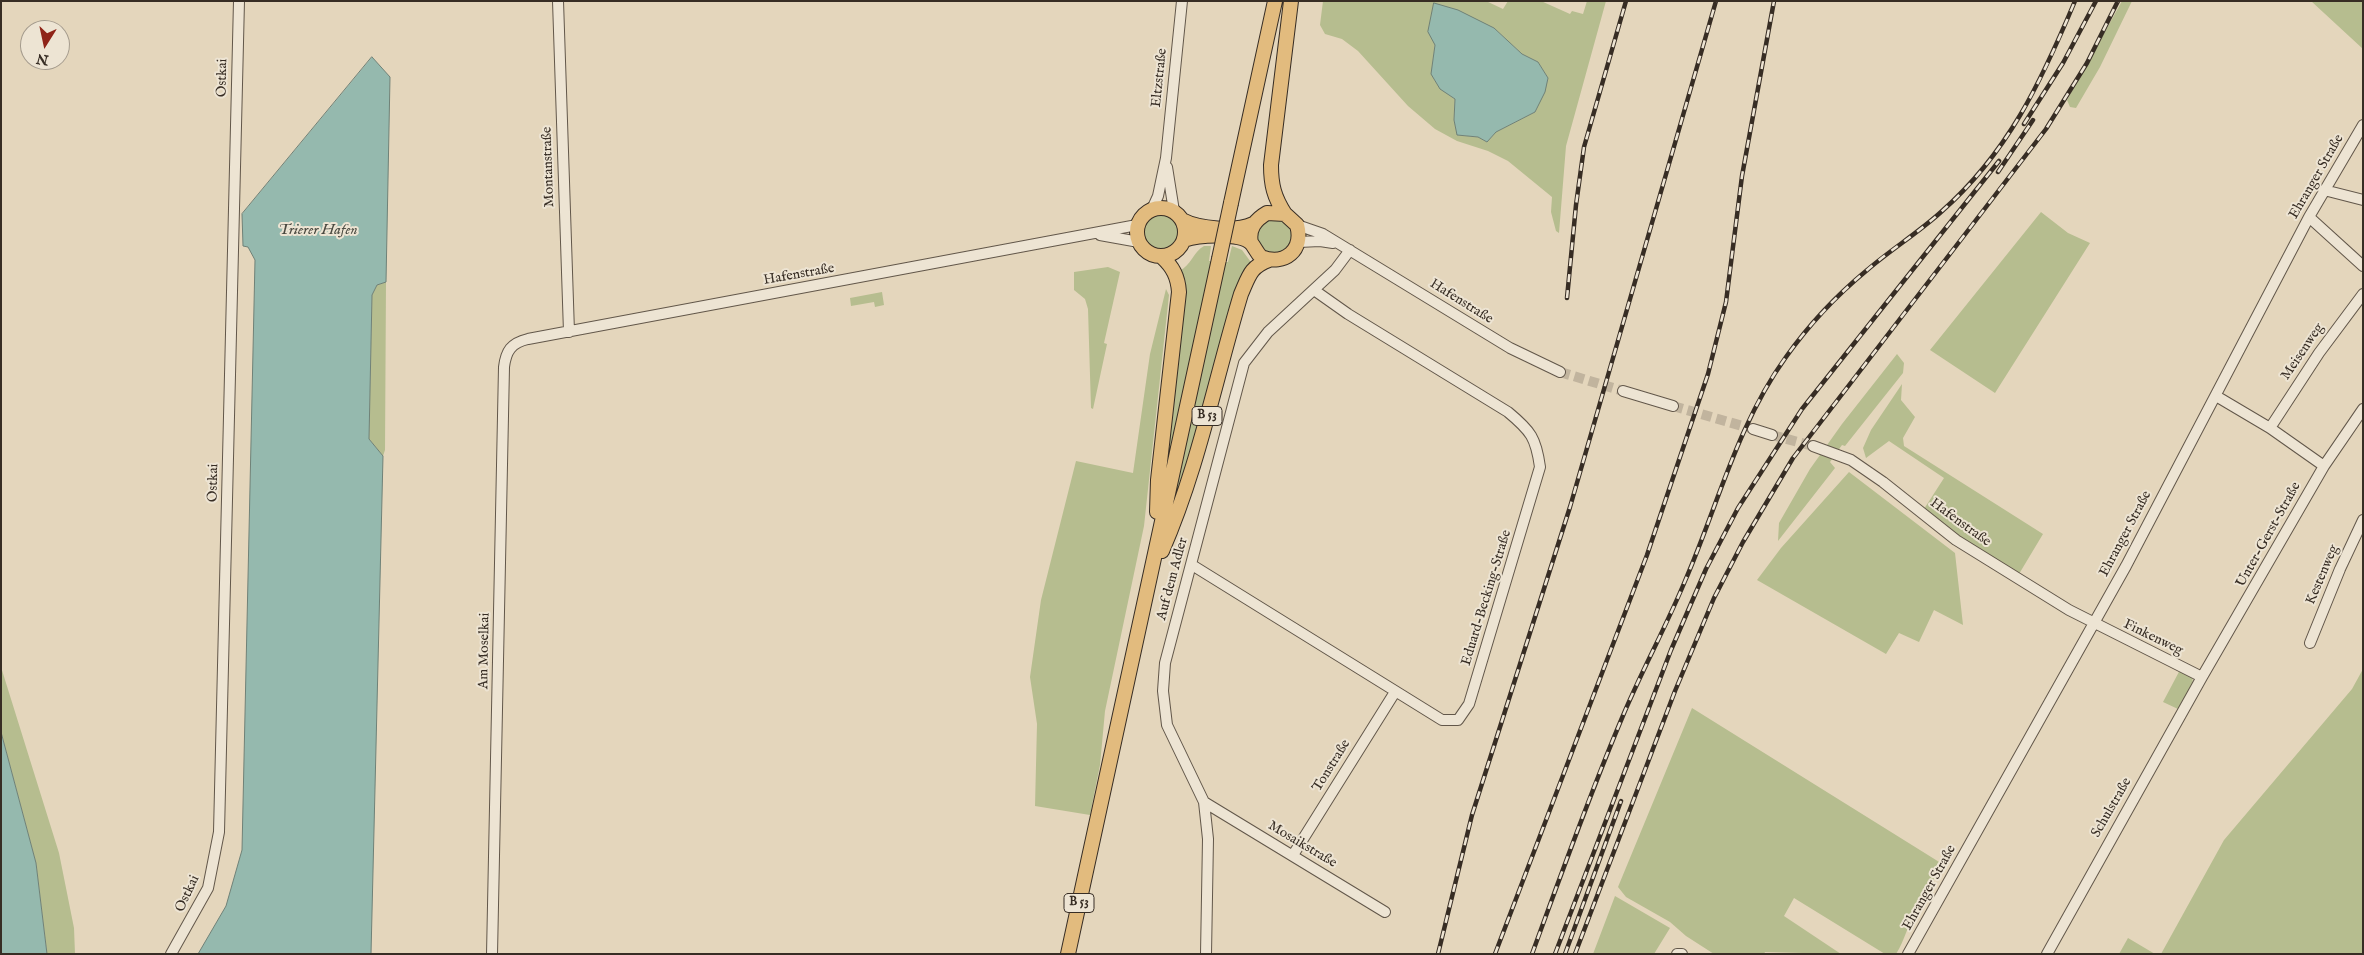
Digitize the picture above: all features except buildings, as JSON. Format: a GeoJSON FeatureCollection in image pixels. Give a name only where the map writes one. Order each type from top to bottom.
{"type":"FeatureCollection","features":[{"type":"Feature","properties":{"kind":"main road","name":"B 53"},"geometry":{"type":"LineString","coordinates":[[1068,954],[1275,1]]}},
{"type":"Feature","properties":{"kind":"main road"},"geometry":{"type":"LineString","coordinates":[[1291,1],[1271,165],[1272,186],[1276,200],[1285,214],[1297,225],[1298,242]]}},
{"type":"Feature","properties":{"kind":"main road"},"geometry":{"type":"LineString","coordinates":[[1138,242],[1137,225],[1146,213],[1152,209],[1163,208],[1199,227],[1246,227],[1254,224],[1267,213],[1285,214]]}},
{"type":"Feature","properties":{"kind":"main road"},"geometry":{"type":"LineString","coordinates":[[1162,257],[1176,252],[1184,240],[1185,230],[1178,216]]}},
{"type":"Feature","properties":{"kind":"main road"},"geometry":{"type":"LineString","coordinates":[[1251,243],[1250,233],[1254,224]]}},
{"type":"Feature","properties":{"kind":"main road"},"geometry":{"type":"LineString","coordinates":[[1184,240],[1224,236],[1238,237],[1251,243],[1261,257],[1269,260]]}},
{"type":"Feature","properties":{"kind":"main road","name":"B 53"},"geometry":{"type":"LineString","coordinates":[[1138,242],[1148,253],[1162,257],[1169,264],[1177,277],[1179,292],[1159,471],[1154,559]]}},
{"type":"Feature","properties":{"kind":"main road","name":"B 53"},"geometry":{"type":"LineString","coordinates":[[1149,579],[1178,514],[1241,294],[1253,269],[1257,265],[1269,260],[1279,260],[1288,257],[1295,251],[1298,242]]}},
{"type":"Feature","properties":{"kind":"street","name":"Ostkai"},"geometry":{"type":"LineString","coordinates":[[172,954],[208,888],[220,832],[239,1]]}},
{"type":"Feature","properties":{"kind":"street","name":"Montanstraße"},"geometry":{"type":"LineString","coordinates":[[558,1],[569,332]]}},
{"type":"Feature","properties":{"kind":"street","name":"Eltzstraße"},"geometry":{"type":"LineString","coordinates":[[1152,209],[1158,196],[1166,158],[1182,1]]}},
{"type":"Feature","properties":{"kind":"street","name":"Ehranger Straße"},"geometry":{"type":"LineString","coordinates":[[1908,954],[2092,623],[2126,566],[2309,217],[2363,125]]}},
{"type":"Feature","properties":{"kind":"street","name":"Eltzstraße"},"geometry":{"type":"LineString","coordinates":[[1166,158],[1178,216]]}},
{"type":"Feature","properties":{"kind":"street"},"geometry":{"type":"LineString","coordinates":[[2324,190],[2363,200]]}},
{"type":"Feature","properties":{"kind":"street"},"geometry":{"type":"LineString","coordinates":[[2309,217],[2363,266]]}},
{"type":"Feature","properties":{"kind":"street","name":"Hafenstraße"},"geometry":{"type":"LineString","coordinates":[[508,350],[520,341],[1137,225]]}},
{"type":"Feature","properties":{"kind":"street","name":"Hafenstraße"},"geometry":{"type":"LineString","coordinates":[[1297,225],[1323,234],[1510,348],[1560,372]]}},
{"type":"Feature","properties":{"kind":"street","name":"Hafenstraße"},"geometry":{"type":"LineString","coordinates":[[1097,234],[1138,242]]}},
{"type":"Feature","properties":{"kind":"street","name":"Hafenstraße"},"geometry":{"type":"LineString","coordinates":[[1298,242],[1329,242],[1350,250]]}},
{"type":"Feature","properties":{"kind":"street","name":"Auf dem Adler"},"geometry":{"type":"LineString","coordinates":[[1206,954],[1208,840],[1204,802],[1167,725],[1163,691],[1165,663],[1192,564],[1230,410],[1244,363],[1268,332],[1335,270],[1350,250]]}},
{"type":"Feature","properties":{"kind":"street","name":"Eduard-Becking-Straße"},"geometry":{"type":"LineString","coordinates":[[1192,564],[1442,720],[1458,720],[1465,712],[1540,467],[1537,444],[1523,425],[1508,412],[1348,314],[1314,290]]}},
{"type":"Feature","properties":{"kind":"street","name":"Meisenweg"},"geometry":{"type":"LineString","coordinates":[[2270,428],[2319,352],[2363,294]]}},
{"type":"Feature","properties":{"kind":"street","name":"Am Moselkai"},"geometry":{"type":"LineString","coordinates":[[492,954],[504,368],[508,350]]}},
{"type":"Feature","properties":{"kind":"street"},"geometry":{"type":"LineString","coordinates":[[1623,391],[1673,406]]}},
{"type":"Feature","properties":{"kind":"street"},"geometry":{"type":"LineString","coordinates":[[2216,396],[2270,428],[2324,466]]}},
{"type":"Feature","properties":{"kind":"street","name":"Unter-Gerst-Straße"},"geometry":{"type":"LineString","coordinates":[[2202,677],[2324,466],[2363,409]]}},
{"type":"Feature","properties":{"kind":"street"},"geometry":{"type":"LineString","coordinates":[[1753,429],[1772,435]]}},
{"type":"Feature","properties":{"kind":"street","name":"Hafenstraße"},"geometry":{"type":"LineString","coordinates":[[1813,446],[1851,460],[1883,482],[1956,540],[2092,623]]}},
{"type":"Feature","properties":{"kind":"street","name":"Kestenweg"},"geometry":{"type":"LineString","coordinates":[[2310,643],[2340,569],[2363,520]]}},
{"type":"Feature","properties":{"kind":"street","name":"Finkenweg"},"geometry":{"type":"LineString","coordinates":[[2092,623],[2202,677]]}},
{"type":"Feature","properties":{"kind":"street","name":"Schulstraße"},"geometry":{"type":"LineString","coordinates":[[2047,954],[2202,677]]}},
{"type":"Feature","properties":{"kind":"street","name":"Tonstraße"},"geometry":{"type":"LineString","coordinates":[[1292,855],[1395,692]]}},
{"type":"Feature","properties":{"kind":"street","name":"Mosaikstraße"},"geometry":{"type":"LineString","coordinates":[[1204,802],[1385,912]]}},
{"type":"Feature","properties":{"kind":"street"},"geometry":{"type":"LineString","coordinates":[[1677,954],[1682,954]]}},
{"type":"Feature","properties":{"kind":"green space"},"geometry":{"type":"Polygon","coordinates":[[[1323,1],[1486,1],[1503,9],[1508,1],[1541,1],[1570,14],[1572,11],[1583,14],[1587,1],[1606,1],[1566,146],[1559,233],[1556,231],[1551,212],[1552,197],[1508,161],[1488,151],[1457,141],[1435,129],[1408,106],[1358,51],[1342,39],[1325,34],[1320,25],[1323,1]],[[1476,21],[1435,45],[1432,71],[1440,87],[1455,99],[1454,120],[1458,135],[1478,137],[1487,142],[1496,132],[1535,112],[1548,78],[1538,62],[1522,54],[1494,28],[1476,21]]]}},
{"type":"Feature","properties":{"kind":"green space"},"geometry":{"type":"Polygon","coordinates":[[[2122,1],[2132,1],[2100,67],[2076,108],[2070,107],[2067,100],[2122,1]]]}},
{"type":"Feature","properties":{"kind":"green space"},"geometry":{"type":"Polygon","coordinates":[[[2311,1],[2363,1],[2363,49],[2311,1]]]}},
{"type":"Feature","properties":{"kind":"green space"},"geometry":{"type":"Polygon","coordinates":[[[2041,212],[2068,233],[2090,243],[1995,393],[1930,350],[2041,212]]]}},
{"type":"Feature","properties":{"kind":"green space"},"geometry":{"type":"Polygon","coordinates":[[[1162,215],[1169,216],[1175,220],[1179,226],[1179,240],[1175,246],[1169,250],[1162,251],[1155,250],[1149,246],[1145,240],[1144,233],[1145,226],[1149,220],[1155,216],[1162,215]]]}},
{"type":"Feature","properties":{"kind":"green space"},"geometry":{"type":"Polygon","coordinates":[[[1274,218],[1287,223],[1292,236],[1287,249],[1274,254],[1261,249],[1256,236],[1261,223],[1274,218]]]}},
{"type":"Feature","properties":{"kind":"green space"},"geometry":{"type":"Polygon","coordinates":[[[1204,246],[1211,246],[1209,261],[1211,261],[1164,487],[1179,271],[1204,246]]]}},
{"type":"Feature","properties":{"kind":"green space"},"geometry":{"type":"Polygon","coordinates":[[[1232,246],[1242,250],[1253,265],[1174,507],[1171,507],[1225,262],[1228,262],[1232,246]]]}},
{"type":"Feature","properties":{"kind":"green space"},"geometry":{"type":"Polygon","coordinates":[[[1108,267],[1120,272],[1104,343],[1107,344],[1093,409],[1091,408],[1088,309],[1085,299],[1074,290],[1074,272],[1108,267]]]}},
{"type":"Feature","properties":{"kind":"green space"},"geometry":{"type":"Polygon","coordinates":[[[386,282],[385,450],[383,456],[369,439],[372,295],[377,285],[386,282]]]}},
{"type":"Feature","properties":{"kind":"green space"},"geometry":{"type":"Polygon","coordinates":[[[1166,289],[1169,295],[1144,526],[1105,711],[1100,765],[1090,815],[1035,806],[1037,724],[1030,677],[1041,600],[1076,461],[1133,473],[1150,354],[1166,289]]]}},
{"type":"Feature","properties":{"kind":"green space"},"geometry":{"type":"Polygon","coordinates":[[[882,292],[884,305],[875,307],[874,302],[851,306],[850,298],[882,292]]]}},
{"type":"Feature","properties":{"kind":"green space"},"geometry":{"type":"Polygon","coordinates":[[[1897,354],[1904,363],[1903,373],[1845,446],[1842,445],[1830,462],[1835,468],[1778,541],[1779,523],[1810,469],[1842,424],[1897,354]]]}},
{"type":"Feature","properties":{"kind":"green space"},"geometry":{"type":"Polygon","coordinates":[[[1902,384],[1901,400],[1915,417],[1903,438],[1904,446],[2043,534],[2019,574],[1958,536],[1924,509],[1944,478],[1889,441],[1866,458],[1863,448],[1871,430],[1902,384]]]}},
{"type":"Feature","properties":{"kind":"green space"},"geometry":{"type":"Polygon","coordinates":[[[1849,472],[1955,553],[1963,625],[1934,610],[1919,642],[1899,633],[1886,654],[1757,580],[1781,548],[1849,472]]]}},
{"type":"Feature","properties":{"kind":"green space"},"geometry":{"type":"Polygon","coordinates":[[[1,667],[59,853],[74,928],[75,954],[47,954],[36,863],[1,732],[1,667]]]}},
{"type":"Feature","properties":{"kind":"green space"},"geometry":{"type":"Polygon","coordinates":[[[2181,668],[2192,676],[2193,683],[2178,709],[2163,702],[2181,668]]]}},
{"type":"Feature","properties":{"kind":"green space"},"geometry":{"type":"Polygon","coordinates":[[[2363,669],[2363,954],[2161,954],[2224,840],[2352,689],[2363,669]]]}},
{"type":"Feature","properties":{"kind":"green space"},"geometry":{"type":"Polygon","coordinates":[[[1692,708],[1944,865],[1934,880],[1928,884],[1896,954],[1885,954],[1794,898],[1784,916],[1841,954],[1765,952],[1764,954],[1714,954],[1686,936],[1670,922],[1626,897],[1618,887],[1692,708]]]}},
{"type":"Feature","properties":{"kind":"green space"},"geometry":{"type":"Polygon","coordinates":[[[1615,896],[1670,928],[1654,954],[1593,954],[1615,896]]]}},
{"type":"Feature","properties":{"kind":"green space"},"geometry":{"type":"Polygon","coordinates":[[[2128,938],[2155,954],[2119,954],[2128,938]]]}},
{"type":"Feature","properties":{"kind":"water"},"geometry":{"type":"Polygon","coordinates":[[[1434,3],[1458,10],[1494,28],[1522,54],[1538,62],[1548,78],[1545,92],[1535,112],[1496,132],[1487,142],[1478,137],[1457,135],[1454,120],[1455,99],[1440,89],[1431,74],[1435,45],[1428,32],[1434,3]]]}},
{"type":"Feature","properties":{"kind":"water","name":"Trierer Hafen"},"geometry":{"type":"Polygon","coordinates":[[[372,57],[390,77],[386,282],[377,285],[372,295],[369,439],[383,456],[371,954],[198,954],[226,906],[242,850],[255,260],[248,247],[243,246],[242,214],[372,57]]]}},
{"type":"Feature","properties":{"kind":"water"},"geometry":{"type":"Polygon","coordinates":[[[1,732],[36,863],[47,954],[1,954],[1,732]]]}},
{"type":"Feature","properties":{"kind":"tunnel"},"geometry":{"type":"LineString","coordinates":[[1560,372],[1623,391]]}},
{"type":"Feature","properties":{"kind":"tunnel"},"geometry":{"type":"LineString","coordinates":[[1673,406],[1753,429]]}},
{"type":"Feature","properties":{"kind":"tunnel"},"geometry":{"type":"LineString","coordinates":[[1772,435],[1813,446]]}},
{"type":"Feature","properties":{"kind":"railway"},"geometry":{"type":"LineString","coordinates":[[1567,298],[1584,147],[1626,1]]}},
{"type":"Feature","properties":{"kind":"railway"},"geometry":{"type":"LineString","coordinates":[[1438,954],[1472,815],[1570,507],[1716,1]]}},
{"type":"Feature","properties":{"kind":"railway"},"geometry":{"type":"LineString","coordinates":[[1495,954],[1647,555],[1708,374],[1726,302],[1742,176],[1774,1]]}},
{"type":"Feature","properties":{"kind":"railway"},"geometry":{"type":"LineString","coordinates":[[1532,954],[1622,718],[1685,581],[1741,438],[1769,383],[1813,322],[1855,280],[1941,212],[1985,166],[2004,141],[2035,88],[2075,1]]}},
{"type":"Feature","properties":{"kind":"railway"},"geometry":{"type":"LineString","coordinates":[[2024,124],[2063,63],[2096,1]]}},
{"type":"Feature","properties":{"kind":"railway"},"geometry":{"type":"LineString","coordinates":[[1575,954],[1675,691],[1714,598],[1743,542],[1793,458],[2046,129],[2087,63],[2118,1]]}},
{"type":"Feature","properties":{"kind":"railway"},"geometry":{"type":"LineString","coordinates":[[1998,172],[2033,120]]}},
{"type":"Feature","properties":{"kind":"railway"},"geometry":{"type":"LineString","coordinates":[[1555,954],[1671,650],[1706,569],[1738,508],[1802,409],[1999,161]]}},
{"type":"Feature","properties":{"kind":"railway"},"geometry":{"type":"LineString","coordinates":[[1565,954],[1621,801]]}}]}
